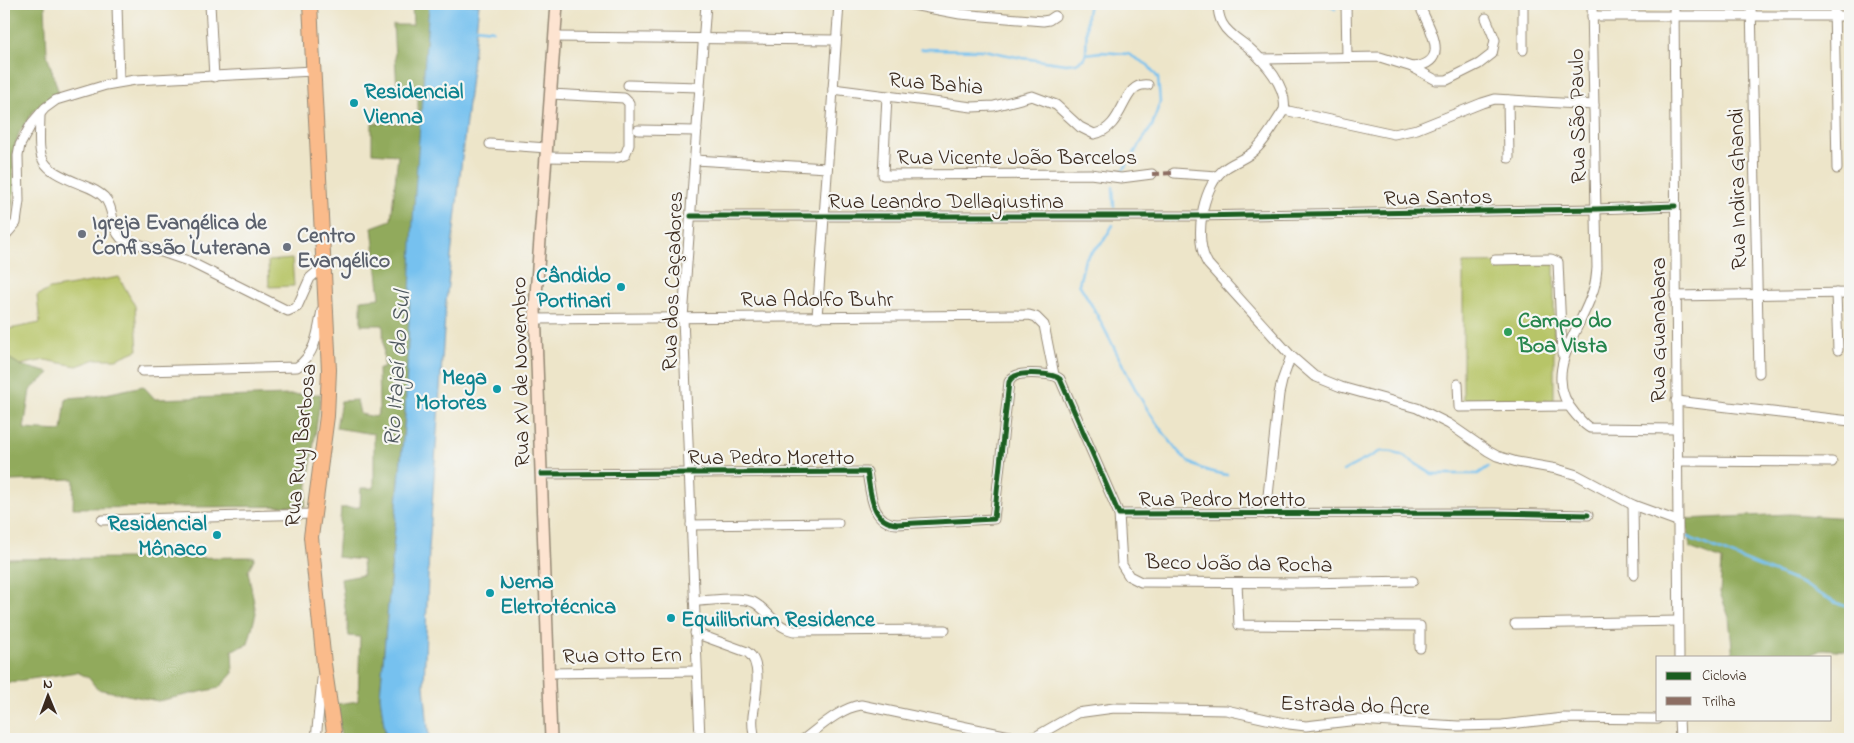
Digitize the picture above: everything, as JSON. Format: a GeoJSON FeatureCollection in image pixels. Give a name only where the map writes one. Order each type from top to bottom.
{"type":"FeatureCollection","features":[{"type":"Feature","properties":{"kind":"main road","name":"Rua Ruy Barbosa"},"geometry":{"type":"LineString","coordinates":[[310,4],[325,265],[329,393],[311,537],[324,664],[335,739]]}},
{"type":"Feature","properties":{"kind":"main road","name":"Rua XV de Novembro"},"geometry":{"type":"LineString","coordinates":[[551,739],[535,319],[557,4]]}},
{"type":"Feature","properties":{"kind":"street"},"geometry":{"type":"LineString","coordinates":[[117,4],[119,82]]}},
{"type":"Feature","properties":{"kind":"street"},"geometry":{"type":"LineString","coordinates":[[210,4],[214,77]]}},
{"type":"Feature","properties":{"kind":"street","name":"Rua dos Caçadores"},"geometry":{"type":"LineString","coordinates":[[700,739],[683,318],[706,4]]}},
{"type":"Feature","properties":{"kind":"street"},"geometry":{"type":"LineString","coordinates":[[817,317],[839,4]]}},
{"type":"Feature","properties":{"kind":"street"},"geometry":{"type":"LineString","coordinates":[[907,4],[986,17],[1043,21],[1055,16]]}},
{"type":"Feature","properties":{"kind":"street"},"geometry":{"type":"LineString","coordinates":[[1218,4],[1219,17],[1225,28],[1261,59],[1281,90],[1284,97],[1284,110],[1258,148],[1224,169],[1217,176],[1209,192],[1202,216],[1201,240],[1204,257],[1291,356],[1314,376],[1327,382],[1417,408],[1449,424],[1497,456],[1577,475],[1632,505],[1678,521]]}},
{"type":"Feature","properties":{"kind":"street"},"geometry":{"type":"LineString","coordinates":[[1346,4],[1347,57]]}},
{"type":"Feature","properties":{"kind":"street"},"geometry":{"type":"LineString","coordinates":[[1412,67],[1426,64],[1435,56],[1436,51],[1433,37],[1419,4]]}},
{"type":"Feature","properties":{"kind":"street"},"geometry":{"type":"LineString","coordinates":[[1523,4],[1523,50]]}},
{"type":"Feature","properties":{"kind":"street","name":"Rua São Paulo"},"geometry":{"type":"LineString","coordinates":[[1563,364],[1566,349],[1593,291],[1598,258],[1592,4]]}},
{"type":"Feature","properties":{"kind":"street","name":"Rua Guanabara"},"geometry":{"type":"LineString","coordinates":[[1674,4],[1679,656]]}},
{"type":"Feature","properties":{"kind":"street","name":"Rua Indira Ghandi"},"geometry":{"type":"LineString","coordinates":[[1751,4],[1759,373]]}},
{"type":"Feature","properties":{"kind":"street"},"geometry":{"type":"LineString","coordinates":[[1834,4],[1838,169]]}},
{"type":"Feature","properties":{"kind":"street"},"geometry":{"type":"LineString","coordinates":[[1592,16],[1850,16]]}},
{"type":"Feature","properties":{"kind":"street"},"geometry":{"type":"LineString","coordinates":[[1261,59],[1380,57],[1412,67],[1429,78],[1441,81],[1447,80],[1487,59],[1492,54],[1495,40],[1486,18]]}},
{"type":"Feature","properties":{"kind":"street"},"geometry":{"type":"LineString","coordinates":[[555,36],[836,40]]}},
{"type":"Feature","properties":{"kind":"street"},"geometry":{"type":"LineString","coordinates":[[4,238],[16,223],[19,201],[18,156],[20,145],[32,123],[56,100],[119,82],[314,71]]}},
{"type":"Feature","properties":{"kind":"street","name":"Rua Bahia"},"geometry":{"type":"LineString","coordinates":[[833,89],[982,107],[1032,96],[1056,105],[1080,127],[1094,134],[1107,129],[1114,122],[1134,88],[1141,84],[1148,85]]}},
{"type":"Feature","properties":{"kind":"street"},"geometry":{"type":"LineString","coordinates":[[628,85],[700,87]]}},
{"type":"Feature","properties":{"kind":"street"},"geometry":{"type":"LineString","coordinates":[[490,144],[546,152],[615,158],[625,155],[629,145],[628,103],[624,98],[550,94]]}},
{"type":"Feature","properties":{"kind":"street","name":"Rua Vicente João Barcelos"},"geometry":{"type":"LineString","coordinates":[[887,96],[883,175],[1090,174],[1121,178],[1152,174]]}},
{"type":"Feature","properties":{"kind":"street"},"geometry":{"type":"LineString","coordinates":[[1284,110],[1394,134],[1417,129],[1489,100],[1594,105]]}},
{"type":"Feature","properties":{"kind":"street"},"geometry":{"type":"LineString","coordinates":[[1508,100],[1508,158]]}},
{"type":"Feature","properties":{"kind":"street"},"geometry":{"type":"LineString","coordinates":[[40,114],[39,146],[43,161],[49,169],[58,175],[90,188],[104,197],[109,203],[115,232],[121,238],[188,261],[288,311],[297,308],[310,278],[325,265]]}},
{"type":"Feature","properties":{"kind":"street"},"geometry":{"type":"LineString","coordinates":[[638,130],[697,131]]}},
{"type":"Feature","properties":{"kind":"street"},"geometry":{"type":"LineString","coordinates":[[694,160],[827,168]]}},
{"type":"Feature","properties":{"kind":"street"},"geometry":{"type":"LineString","coordinates":[[1174,173],[1217,176]]}},
{"type":"Feature","properties":{"kind":"street","name":"Rua Santos"},"geometry":{"type":"LineString","coordinates":[[1202,216],[1675,206]]}},
{"type":"Feature","properties":{"kind":"street","name":"Rua Leandro Dellagiustina"},"geometry":{"type":"LineString","coordinates":[[690,216],[1202,216]]}},
{"type":"Feature","properties":{"kind":"street"},"geometry":{"type":"LineString","coordinates":[[1496,260],[1551,259],[1558,262],[1563,364],[1562,388],[1568,406],[1590,428],[1677,429]]}},
{"type":"Feature","properties":{"kind":"street"},"geometry":{"type":"LineString","coordinates":[[142,371],[297,367],[306,361],[315,343],[326,290]]}},
{"type":"Feature","properties":{"kind":"street"},"geometry":{"type":"LineString","coordinates":[[1836,293],[1838,350]]}},
{"type":"Feature","properties":{"kind":"street"},"geometry":{"type":"LineString","coordinates":[[1675,296],[1850,293]]}},
{"type":"Feature","properties":{"kind":"street","name":"Rua Adolfo Buhr"},"geometry":{"type":"LineString","coordinates":[[535,319],[1029,315],[1036,317],[1044,325],[1054,374]]}},
{"type":"Feature","properties":{"kind":"street"},"geometry":{"type":"LineString","coordinates":[[1266,514],[1279,394],[1291,356]]}},
{"type":"Feature","properties":{"kind":"street","name":"Rua Pedro Moretto"},"geometry":{"type":"LineString","coordinates":[[541,474],[867,472],[875,507],[881,520],[886,523],[994,519],[1009,382],[1020,375],[1054,374],[1060,379],[1119,514],[1588,515]]}},
{"type":"Feature","properties":{"kind":"street"},"geometry":{"type":"LineString","coordinates":[[1458,384],[1458,407],[1568,406]]}},
{"type":"Feature","properties":{"kind":"street"},"geometry":{"type":"LineString","coordinates":[[1676,401],[1850,421]]}},
{"type":"Feature","properties":{"kind":"street"},"geometry":{"type":"LineString","coordinates":[[1677,462],[1832,462]]}},
{"type":"Feature","properties":{"kind":"street"},"geometry":{"type":"LineString","coordinates":[[1632,505],[1634,575]]}},
{"type":"Feature","properties":{"kind":"street"},"geometry":{"type":"LineString","coordinates":[[102,520],[313,514]]}},
{"type":"Feature","properties":{"kind":"street","name":"Beco João da Rocha"},"geometry":{"type":"LineString","coordinates":[[1119,514],[1122,565],[1133,579],[1149,583],[1413,581]]}},
{"type":"Feature","properties":{"kind":"street"},"geometry":{"type":"LineString","coordinates":[[691,525],[838,523]]}},
{"type":"Feature","properties":{"kind":"street"},"geometry":{"type":"LineString","coordinates":[[1237,583],[1239,625],[1420,626],[1420,648]]}},
{"type":"Feature","properties":{"kind":"street"},"geometry":{"type":"LineString","coordinates":[[694,601],[744,600],[752,602],[777,624],[794,631],[945,630]]}},
{"type":"Feature","properties":{"kind":"street"},"geometry":{"type":"LineString","coordinates":[[1515,624],[1678,621]]}},
{"type":"Feature","properties":{"kind":"street"},"geometry":{"type":"LineString","coordinates":[[696,633],[747,652],[754,660],[757,680],[753,717],[755,739]]}},
{"type":"Feature","properties":{"kind":"street"},"geometry":{"type":"LineString","coordinates":[[316,739],[324,664]]}},
{"type":"Feature","properties":{"kind":"street","name":"Rua Otto Ern"},"geometry":{"type":"LineString","coordinates":[[548,673],[697,671]]}},
{"type":"Feature","properties":{"kind":"street","name":"Estrada do Acre"},"geometry":{"type":"LineString","coordinates":[[804,739],[841,712],[861,705],[1011,737],[1035,738],[1077,713],[1114,708],[1226,710],[1281,723],[1306,726],[1363,720],[1458,726],[1502,725],[1563,718],[1656,719]]}},
{"type":"Feature","properties":{"kind":"street"},"geometry":{"type":"LineString","coordinates":[[1679,720],[1680,739]]}},
{"type":"Feature","properties":{"kind":"green space"},"geometry":{"type":"Polygon","coordinates":[[[4,4],[45,4],[47,54],[59,94],[35,109],[19,133],[13,153],[14,191],[9,222],[4,226],[4,4]]]}},
{"type":"Feature","properties":{"kind":"green space"},"geometry":{"type":"Polygon","coordinates":[[[412,4],[430,4],[405,415],[380,696],[386,739],[341,739],[337,704],[358,701],[360,637],[349,636],[341,579],[363,575],[362,560],[337,557],[341,508],[360,507],[361,488],[374,488],[374,434],[336,428],[341,401],[357,400],[360,414],[376,417],[379,411],[378,369],[384,368],[383,325],[361,325],[361,300],[380,298],[372,227],[391,220],[398,155],[372,153],[372,123],[418,123],[418,90],[397,89],[393,25],[413,25],[412,4]]]}},
{"type":"Feature","properties":{"kind":"green space"},"geometry":{"type":"Polygon","coordinates":[[[292,259],[294,286],[269,287],[268,261],[292,259]]]}},
{"type":"Feature","properties":{"kind":"green space","name":"Campo do Boa Vista"},"geometry":{"type":"Polygon","coordinates":[[[1554,262],[1554,401],[1463,401],[1463,263],[1554,262]]]}},
{"type":"Feature","properties":{"kind":"green space"},"geometry":{"type":"Polygon","coordinates":[[[119,277],[135,306],[138,350],[116,359],[96,359],[77,366],[45,360],[20,365],[4,355],[4,330],[40,323],[37,296],[50,289],[119,277]]]}},
{"type":"Feature","properties":{"kind":"green space"},"geometry":{"type":"Polygon","coordinates":[[[4,355],[20,365],[50,373],[30,390],[24,429],[62,431],[66,398],[96,396],[143,386],[155,399],[321,394],[305,506],[73,508],[74,479],[11,481],[4,473],[4,355]]]}},
{"type":"Feature","properties":{"kind":"green space"},"geometry":{"type":"Polygon","coordinates":[[[1789,514],[1850,518],[1850,651],[1823,649],[1808,656],[1733,656],[1729,617],[1720,593],[1722,560],[1690,548],[1686,519],[1789,514]]]}},
{"type":"Feature","properties":{"kind":"green space"},"geometry":{"type":"Polygon","coordinates":[[[255,557],[248,571],[256,613],[248,644],[232,650],[233,673],[219,688],[158,701],[97,689],[89,678],[77,672],[4,683],[4,559],[255,557]]]}},
{"type":"Feature","properties":{"kind":"water"},"geometry":{"type":"Polygon","coordinates":[[[429,4],[479,4],[446,302],[429,549],[424,686],[429,739],[386,739],[380,696],[405,415],[413,219],[429,4]]]}},
{"type":"Feature","properties":{"kind":"waterway"},"geometry":{"type":"LineString","coordinates":[[921,49],[984,50],[1022,58],[1066,64],[1076,63],[1083,59],[1086,54],[1089,4]]}},
{"type":"Feature","properties":{"kind":"waterway"},"geometry":{"type":"LineString","coordinates":[[1328,4],[1335,9]]}},
{"type":"Feature","properties":{"kind":"waterway"},"geometry":{"type":"LineString","coordinates":[[474,28],[493,30]]}},
{"type":"Feature","properties":{"kind":"waterway"},"geometry":{"type":"LineString","coordinates":[[1086,54],[1101,52],[1128,54],[1148,65],[1158,78],[1160,102],[1152,126],[1123,170]]}},
{"type":"Feature","properties":{"kind":"waterway"},"geometry":{"type":"LineString","coordinates":[[1113,187],[1114,207]]}},
{"type":"Feature","properties":{"kind":"waterway"},"geometry":{"type":"LineString","coordinates":[[1113,225],[1104,240],[1085,259],[1079,284],[1156,423],[1183,457],[1192,464],[1206,470],[1227,475]]}},
{"type":"Feature","properties":{"kind":"waterway"},"geometry":{"type":"LineString","coordinates":[[1343,471],[1381,451],[1393,452],[1405,457],[1432,474],[1478,474],[1488,467]]}},
{"type":"Feature","properties":{"kind":"waterway"},"geometry":{"type":"LineString","coordinates":[[1687,537],[1803,584],[1834,602],[1850,608]]}},
{"type":"Feature","properties":{"kind":"marked path"},"geometry":{"type":"LineString","coordinates":[[1152,174],[1174,173]]}},
{"type":"Feature","properties":{"kind":"cycle path"},"geometry":{"type":"LineString","coordinates":[[691,216],[1194,216],[1675,206]]}},
{"type":"Feature","properties":{"kind":"cycle path"},"geometry":{"type":"LineString","coordinates":[[541,474],[867,472],[871,497],[877,513],[888,522],[897,524],[994,519],[1009,382],[1013,377],[1019,375],[1038,374],[1052,375],[1060,379],[1119,514],[1494,513],[1588,515]]}},
{"type":"Feature","properties":{"kind":"place","name":"Residencial Vienna"},"geometry":{"type":"Point","coordinates":[354,103]}},
{"type":"Feature","properties":{"kind":"place","name":"Igreja Evangélica de Confissão Luterana"},"geometry":{"type":"Point","coordinates":[82,234]}},
{"type":"Feature","properties":{"kind":"place","name":"Centro Evangélico"},"geometry":{"type":"Point","coordinates":[287,247]}},
{"type":"Feature","properties":{"kind":"place","name":"Cândido Portinari"},"geometry":{"type":"Point","coordinates":[621,287]}},
{"type":"Feature","properties":{"kind":"place","name":"Campo do Boa Vista"},"geometry":{"type":"Point","coordinates":[1508,332]}},
{"type":"Feature","properties":{"kind":"place","name":"Mega Motores"},"geometry":{"type":"Point","coordinates":[497,389]}},
{"type":"Feature","properties":{"kind":"place","name":"Residencial Mônaco"},"geometry":{"type":"Point","coordinates":[217,535]}},
{"type":"Feature","properties":{"kind":"place","name":"Nema Eletrotécnica"},"geometry":{"type":"Point","coordinates":[490,593]}},
{"type":"Feature","properties":{"kind":"place","name":"Equilibrium Residence"},"geometry":{"type":"Point","coordinates":[671,618]}},
{"type":"Feature","properties":{"kind":"water label","name":"Rio Itajaí do Sul"},"geometry":{"type":"Point","coordinates":[396,369]}}]}
